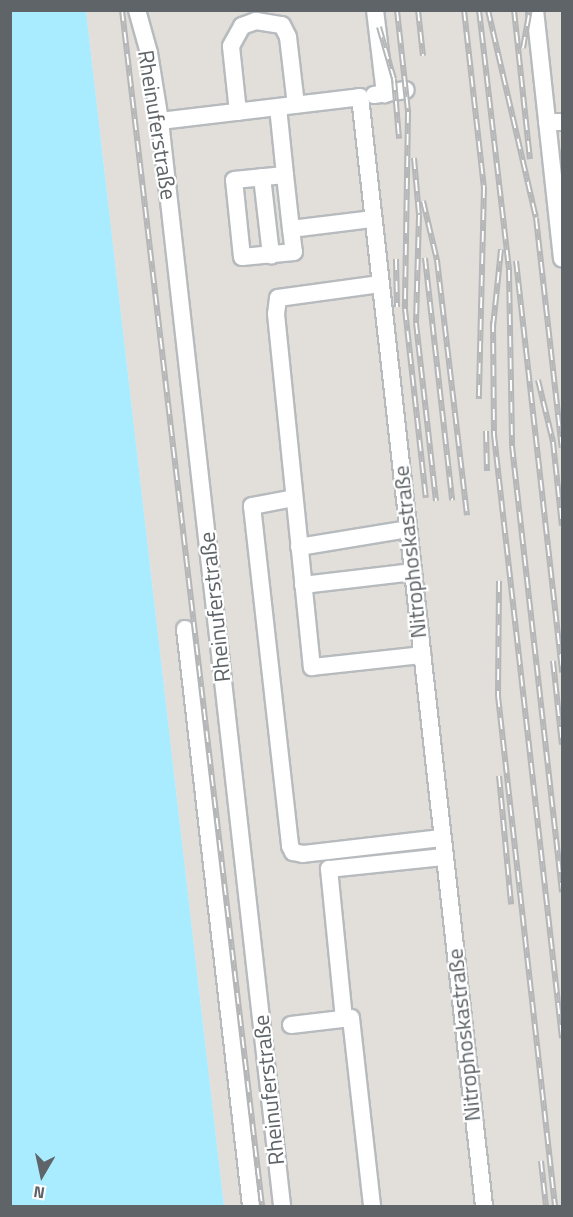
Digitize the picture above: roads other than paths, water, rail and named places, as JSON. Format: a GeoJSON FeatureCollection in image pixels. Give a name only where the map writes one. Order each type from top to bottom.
{"type":"FeatureCollection","features":[{"type":"Feature","properties":{"kind":"street","name":"Rheinuferstraße"},"geometry":{"type":"LineString","coordinates":[[137,10],[149,53],[160,121],[282,1206]]}},
{"type":"Feature","properties":{"kind":"street"},"geometry":{"type":"LineString","coordinates":[[375,10],[385,94]]}},
{"type":"Feature","properties":{"kind":"street"},"geometry":{"type":"LineString","coordinates":[[535,10],[555,122],[562,259]]}},
{"type":"Feature","properties":{"kind":"street"},"geometry":{"type":"LineString","coordinates":[[238,112],[230,57],[234,35],[242,26],[273,15],[282,25],[288,37],[296,105]]}},
{"type":"Feature","properties":{"kind":"street"},"geometry":{"type":"LineString","coordinates":[[160,121],[406,90]]}},
{"type":"Feature","properties":{"kind":"street","name":"Nitrophoskastraße"},"geometry":{"type":"LineString","coordinates":[[360,97],[484,1206]]}},
{"type":"Feature","properties":{"kind":"street"},"geometry":{"type":"LineString","coordinates":[[278,107],[294,252],[242,257],[234,180],[285,175]]}},
{"type":"Feature","properties":{"kind":"street"},"geometry":{"type":"LineString","coordinates":[[262,177],[271,255]]}},
{"type":"Feature","properties":{"kind":"street"},"geometry":{"type":"LineString","coordinates":[[291,229],[373,219]]}},
{"type":"Feature","properties":{"kind":"street"},"geometry":{"type":"LineString","coordinates":[[380,284],[278,298],[276,314],[312,668],[422,655]]}},
{"type":"Feature","properties":{"kind":"street"},"geometry":{"type":"LineString","coordinates":[[294,498],[252,506],[290,846],[293,852],[328,860],[444,857]]}},
{"type":"Feature","properties":{"kind":"street"},"geometry":{"type":"LineString","coordinates":[[299,548],[408,529]]}},
{"type":"Feature","properties":{"kind":"street"},"geometry":{"type":"LineString","coordinates":[[303,585],[413,572]]}},
{"type":"Feature","properties":{"kind":"street"},"geometry":{"type":"LineString","coordinates":[[185,629],[251,1206]]}},
{"type":"Feature","properties":{"kind":"street"},"geometry":{"type":"LineString","coordinates":[[328,860],[442,838]]}},
{"type":"Feature","properties":{"kind":"street"},"geometry":{"type":"LineString","coordinates":[[328,860],[344,1018]]}},
{"type":"Feature","properties":{"kind":"street"},"geometry":{"type":"LineString","coordinates":[[291,1025],[351,1018],[372,1206]]}},
{"type":"Feature","properties":{"kind":"water"},"geometry":{"type":"Polygon","coordinates":[[[10,11],[86,11],[224,1206],[11,1206],[10,11]]]}},
{"type":"Feature","properties":{"kind":"railway"},"geometry":{"type":"LineString","coordinates":[[122,10],[262,1206]]}},
{"type":"Feature","properties":{"kind":"railway"},"geometry":{"type":"LineString","coordinates":[[397,10],[408,112],[405,309],[426,498]]}},
{"type":"Feature","properties":{"kind":"railway"},"geometry":{"type":"LineString","coordinates":[[418,10],[423,56]]}},
{"type":"Feature","properties":{"kind":"railway"},"geometry":{"type":"LineString","coordinates":[[464,10],[484,187],[479,399]]}},
{"type":"Feature","properties":{"kind":"railway"},"geometry":{"type":"LineString","coordinates":[[479,10],[509,270],[512,446],[562,892]]}},
{"type":"Feature","properties":{"kind":"railway"},"geometry":{"type":"LineString","coordinates":[[488,10],[536,218],[562,448]]}},
{"type":"Feature","properties":{"kind":"railway"},"geometry":{"type":"LineString","coordinates":[[514,10],[530,159]]}},
{"type":"Feature","properties":{"kind":"railway"},"geometry":{"type":"LineString","coordinates":[[523,48],[530,10]]}},
{"type":"Feature","properties":{"kind":"railway"},"geometry":{"type":"LineString","coordinates":[[379,27],[394,79],[399,139]]}},
{"type":"Feature","properties":{"kind":"railway"},"geometry":{"type":"LineString","coordinates":[[414,158],[419,215],[416,323],[436,501]]}},
{"type":"Feature","properties":{"kind":"railway"},"geometry":{"type":"LineString","coordinates":[[423,201],[437,260],[467,515]]}},
{"type":"Feature","properties":{"kind":"railway"},"geometry":{"type":"LineString","coordinates":[[493,327],[501,249]]}},
{"type":"Feature","properties":{"kind":"railway"},"geometry":{"type":"LineString","coordinates":[[425,258],[452,500]]}},
{"type":"Feature","properties":{"kind":"railway"},"geometry":{"type":"LineString","coordinates":[[396,259],[397,307]]}},
{"type":"Feature","properties":{"kind":"railway"},"geometry":{"type":"LineString","coordinates":[[516,261],[562,672]]}},
{"type":"Feature","properties":{"kind":"railway"},"geometry":{"type":"LineString","coordinates":[[493,321],[494,435],[562,1038]]}},
{"type":"Feature","properties":{"kind":"railway"},"geometry":{"type":"LineString","coordinates":[[538,380],[553,442],[562,526]]}},
{"type":"Feature","properties":{"kind":"railway"},"geometry":{"type":"LineString","coordinates":[[486,431],[487,471]]}},
{"type":"Feature","properties":{"kind":"railway"},"geometry":{"type":"LineString","coordinates":[[499,581],[498,696],[555,1206]]}},
{"type":"Feature","properties":{"kind":"railway"},"geometry":{"type":"LineString","coordinates":[[553,661],[562,745]]}},
{"type":"Feature","properties":{"kind":"railway"},"geometry":{"type":"LineString","coordinates":[[499,776],[511,904]]}},
{"type":"Feature","properties":{"kind":"railway"},"geometry":{"type":"LineString","coordinates":[[541,1161],[546,1206]]}}]}
